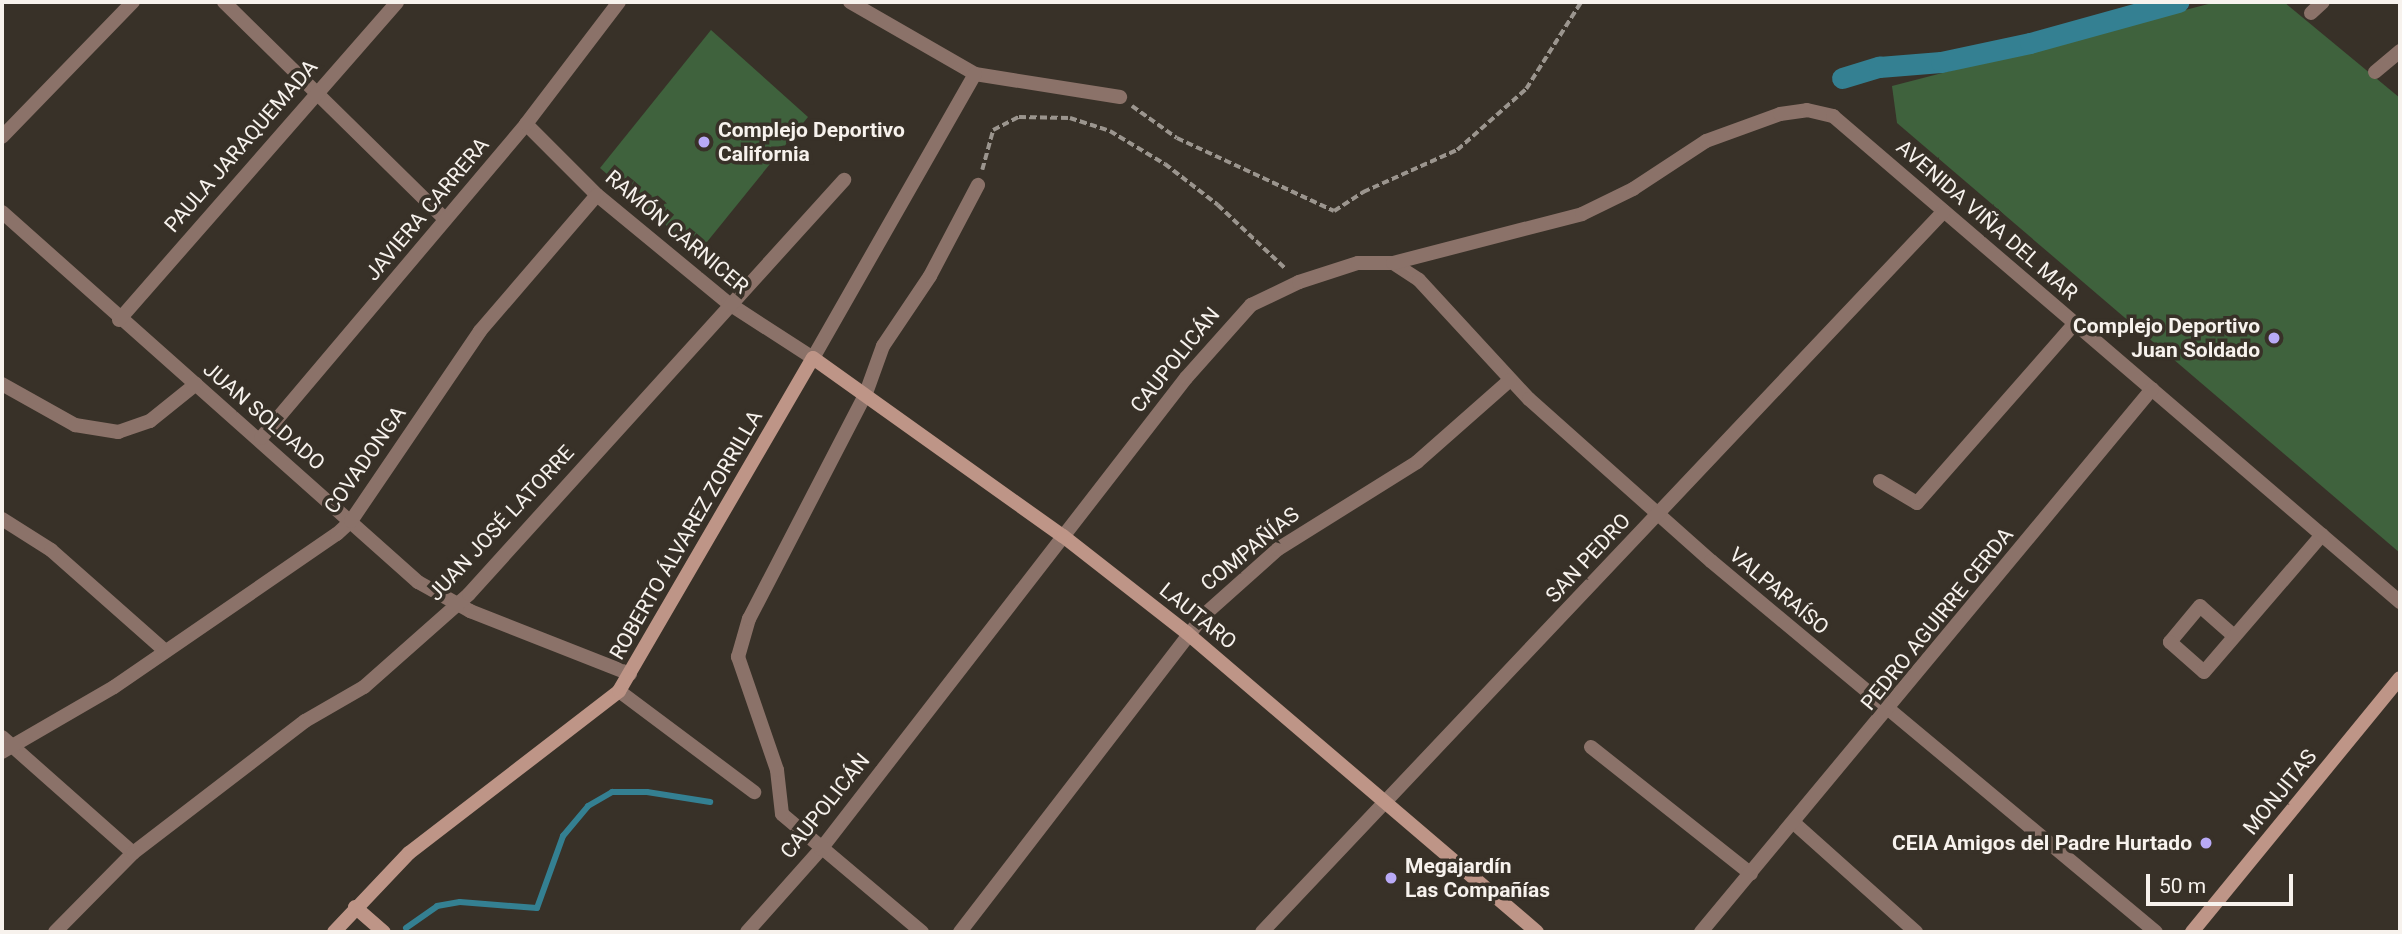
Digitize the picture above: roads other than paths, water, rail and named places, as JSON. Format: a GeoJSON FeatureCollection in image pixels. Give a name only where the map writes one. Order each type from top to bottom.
{"type":"FeatureCollection","features":[{"type":"Feature","properties":{"kind":"street"},"geometry":{"type":"LineString","coordinates":[[2,138],[133,2]]}},
{"type":"Feature","properties":{"kind":"street"},"geometry":{"type":"LineString","coordinates":[[224,2],[445,219]]}},
{"type":"Feature","properties":{"kind":"street","name":"PAULA JARAQUEMADA"},"geometry":{"type":"LineString","coordinates":[[119,320],[314,91],[397,2]]}},
{"type":"Feature","properties":{"kind":"street","name":"JAVIERA CARRERA"},"geometry":{"type":"LineString","coordinates":[[261,439],[526,124],[619,2]]}},
{"type":"Feature","properties":{"kind":"street"},"geometry":{"type":"LineString","coordinates":[[850,2],[975,74],[1121,97]]}},
{"type":"Feature","properties":{"kind":"street"},"geometry":{"type":"LineString","coordinates":[[2311,13],[2323,2]]}},
{"type":"Feature","properties":{"kind":"street"},"geometry":{"type":"LineString","coordinates":[[2375,72],[2400,51]]}},
{"type":"Feature","properties":{"kind":"street","name":"ROBERTO ÁLVAREZ ZORRILLA"},"geometry":{"type":"LineString","coordinates":[[334,932],[408,853],[619,691],[975,74]]}},
{"type":"Feature","properties":{"kind":"street","name":"CAUPOLICÁN"},"geometry":{"type":"LineString","coordinates":[[747,932],[821,849],[1220,335],[1251,304],[1299,282],[1366,261],[1393,263],[1583,214],[1633,189],[1706,141],[1780,114],[1807,110],[1833,116]]}},
{"type":"Feature","properties":{"kind":"street","name":"AVENIDA VIÑA DEL MAR"},"geometry":{"type":"LineString","coordinates":[[1833,116],[2400,602]]}},
{"type":"Feature","properties":{"kind":"street","name":"RAMÓN CARNICER"},"geometry":{"type":"LineString","coordinates":[[526,124],[597,195],[727,303],[813,358]]}},
{"type":"Feature","properties":{"kind":"street","name":"JUAN JOSÉ LATORRE"},"geometry":{"type":"LineString","coordinates":[[55,932],[133,853],[305,720],[364,687],[457,604],[727,303],[844,180]]}},
{"type":"Feature","properties":{"kind":"street"},"geometry":{"type":"LineString","coordinates":[[922,932],[782,814],[777,770],[738,657],[749,619],[866,393],[883,346],[930,276],[978,185]]}},
{"type":"Feature","properties":{"kind":"street","name":"COVADONGA"},"geometry":{"type":"LineString","coordinates":[[8,750],[114,687],[164,650],[226,614],[351,521],[480,331],[597,195]]}},
{"type":"Feature","properties":{"kind":"street","name":"JUAN SOLDADO"},"geometry":{"type":"LineString","coordinates":[[2,212],[119,320],[261,439],[398,566],[457,604],[630,674]]}},
{"type":"Feature","properties":{"kind":"street","name":"SAN PEDRO"},"geometry":{"type":"LineString","coordinates":[[1262,932],[1944,212]]}},
{"type":"Feature","properties":{"kind":"street","name":"VALPARAÍSO"},"geometry":{"type":"LineString","coordinates":[[1393,263],[1419,280],[1510,380],[1659,514],[1889,711],[2156,932]]}},
{"type":"Feature","properties":{"kind":"street"},"geometry":{"type":"LineString","coordinates":[[1880,481],[1917,503],[2075,323]]}},
{"type":"Feature","properties":{"kind":"street","name":"LAUTARO"},"geometry":{"type":"LineString","coordinates":[[813,358],[866,393],[1063,536],[1187,633],[1537,932]]}},
{"type":"Feature","properties":{"kind":"street","name":"COMPAÑÍAS"},"geometry":{"type":"LineString","coordinates":[[960,932],[1187,633],[1261,562],[1313,525],[1417,462],[1510,380]]}},
{"type":"Feature","properties":{"kind":"street"},"geometry":{"type":"LineString","coordinates":[[2,384],[75,425],[118,432],[150,421],[196,384]]}},
{"type":"Feature","properties":{"kind":"street","name":"PEDRO AGUIRRE CERDA"},"geometry":{"type":"LineString","coordinates":[[1701,932],[1889,711],[2152,389]]}},
{"type":"Feature","properties":{"kind":"street"},"geometry":{"type":"LineString","coordinates":[[2,519],[51,550],[164,650]]}},
{"type":"Feature","properties":{"kind":"street"},"geometry":{"type":"LineString","coordinates":[[2234,636],[2200,606],[2170,642],[2204,672],[2322,535]]}},
{"type":"Feature","properties":{"kind":"street","name":"MONJITAS"},"geometry":{"type":"LineString","coordinates":[[2192,932],[2400,678]]}},
{"type":"Feature","properties":{"kind":"street"},"geometry":{"type":"LineString","coordinates":[[619,691],[754,792]]}},
{"type":"Feature","properties":{"kind":"street"},"geometry":{"type":"LineString","coordinates":[[2,737],[8,750],[133,853]]}},
{"type":"Feature","properties":{"kind":"street"},"geometry":{"type":"LineString","coordinates":[[1591,747],[1751,874]]}},
{"type":"Feature","properties":{"kind":"street"},"geometry":{"type":"LineString","coordinates":[[1794,823],[1916,932]]}},
{"type":"Feature","properties":{"kind":"street"},"geometry":{"type":"LineString","coordinates":[[355,907],[384,932]]}},
{"type":"Feature","properties":{"kind":"waterway"},"geometry":{"type":"LineString","coordinates":[[1842,78],[1879,67],[1941,62],[2030,43],[2178,2]]}},
{"type":"Feature","properties":{"kind":"waterway"},"geometry":{"type":"LineString","coordinates":[[406,928],[437,906],[460,902],[537,908],[563,836],[588,806],[612,792],[647,792],[710,802]]}},
{"type":"Feature","properties":{"kind":"place","name":"Complejo Deportivo California"},"geometry":{"type":"Point","coordinates":[704,142]}},
{"type":"Feature","properties":{"kind":"place","name":"Complejo Deportivo Juan Soldado"},"geometry":{"type":"Point","coordinates":[2274,338]}},
{"type":"Feature","properties":{"kind":"place","name":"CEIA Amigos del Padre Hurtado"},"geometry":{"type":"Point","coordinates":[2206,843]}},
{"type":"Feature","properties":{"kind":"place","name":"Megajardín Las Compañías"},"geometry":{"type":"Point","coordinates":[1391,878]}}]}
